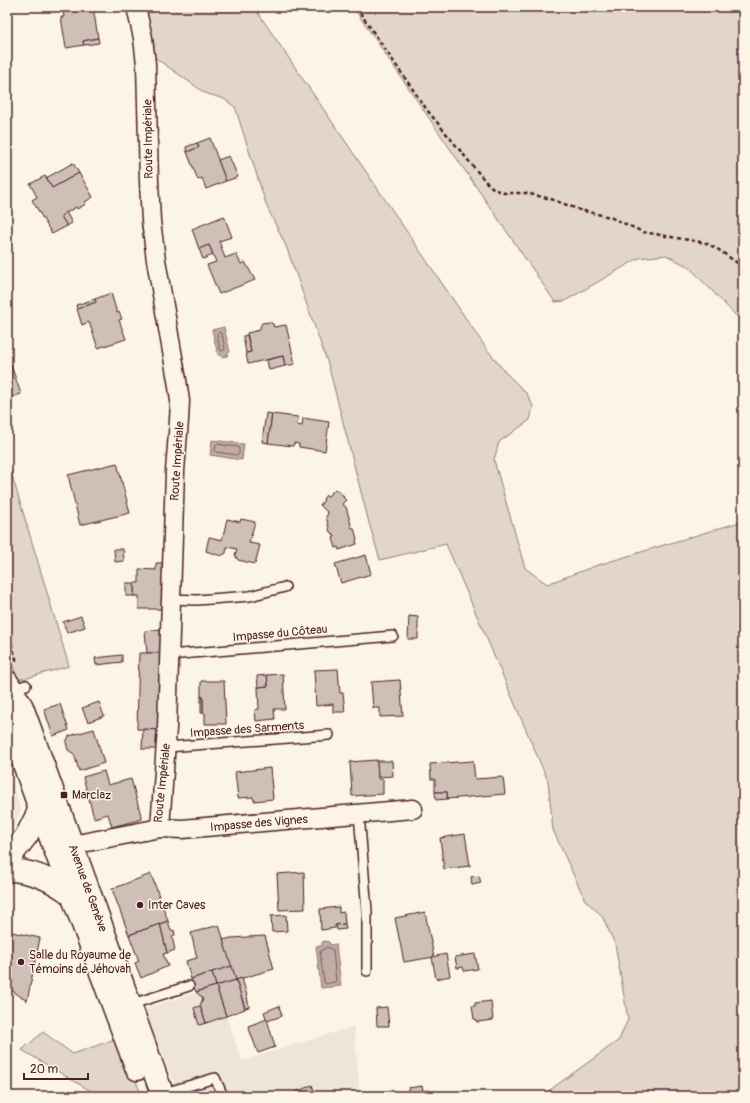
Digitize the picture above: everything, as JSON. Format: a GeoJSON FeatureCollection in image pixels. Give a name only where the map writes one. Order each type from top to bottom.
{"type":"FeatureCollection","features":[{"type":"Feature","properties":{"kind":"main road","name":"Avenue de Genève"},"geometry":{"type":"LineString","coordinates":[[13,686],[23,761],[72,895],[122,1008],[157,1096]]}},
{"type":"Feature","properties":{"kind":"main road","name":"Avenue de Genève"},"geometry":{"type":"LineString","coordinates":[[13,686],[72,845],[122,1008]]}},
{"type":"Feature","properties":{"kind":"main road"},"geometry":{"type":"LineString","coordinates":[[7,861],[27,835],[40,809]]}},
{"type":"Feature","properties":{"kind":"main road"},"geometry":{"type":"LineString","coordinates":[[7,870],[38,875],[62,887],[72,895]]}},
{"type":"Feature","properties":{"kind":"street","name":"Route Impériale"},"geometry":{"type":"LineString","coordinates":[[72,845],[160,828],[166,747],[175,471],[180,416],[179,391],[156,260],[151,221],[146,64],[143,38],[136,7]]}},
{"type":"Feature","properties":{"kind":"street","name":"Impasse des Vignes"},"geometry":{"type":"LineString","coordinates":[[160,828],[182,829],[413,809]]}},
{"type":"Feature","properties":{"kind":"lane"},"geometry":{"type":"LineString","coordinates":[[171,599],[197,600],[250,596],[285,587]]}},
{"type":"Feature","properties":{"kind":"lane","name":"Impasse du Côteau"},"geometry":{"type":"LineString","coordinates":[[169,655],[393,636]]}},
{"type":"Feature","properties":{"kind":"lane","name":"Impasse des Sarments"},"geometry":{"type":"LineString","coordinates":[[166,747],[329,735]]}},
{"type":"Feature","properties":{"kind":"lane"},"geometry":{"type":"LineString","coordinates":[[359,814],[367,911],[367,971]]}},
{"type":"Feature","properties":{"kind":"lane"},"geometry":{"type":"LineString","coordinates":[[122,1008],[189,986]]}},
{"type":"Feature","properties":{"kind":"lane"},"geometry":{"type":"LineString","coordinates":[[157,1096],[215,1078],[223,1096]]}},
{"type":"Feature","properties":{"kind":"path"},"geometry":{"type":"LineString","coordinates":[[356,7],[435,121],[486,182],[494,189],[504,193],[526,194],[551,200],[610,218],[643,232],[706,243],[743,267]]}},
{"type":"Feature","properties":{"kind":"path"},"geometry":{"type":"LineString","coordinates":[[7,630],[16,656],[13,686]]}},
{"type":"Feature","properties":{"kind":"shaded area"},"geometry":{"type":"Polygon","coordinates":[[[130,7],[254,7],[486,348],[505,372],[527,394],[533,406],[530,420],[499,442],[494,460],[525,568],[547,584],[595,566],[743,521],[743,1096],[548,1096],[547,1092],[619,1040],[628,1019],[615,944],[602,916],[585,900],[553,830],[548,781],[446,544],[380,560],[328,364],[286,246],[267,207],[235,107],[224,99],[205,93],[140,47],[130,7]]]}},
{"type":"Feature","properties":{"kind":"shaded area"},"geometry":{"type":"Polygon","coordinates":[[[353,7],[743,7],[743,323],[689,267],[666,255],[639,258],[565,301],[555,302],[353,7]]]}},
{"type":"Feature","properties":{"kind":"shaded area"},"geometry":{"type":"Polygon","coordinates":[[[11,472],[69,666],[18,680],[7,650],[7,473],[11,472]]]}},
{"type":"Feature","properties":{"kind":"shaded area"},"geometry":{"type":"Polygon","coordinates":[[[7,771],[21,809],[7,846],[7,771]]]}},
{"type":"Feature","properties":{"kind":"shaded area"},"geometry":{"type":"Polygon","coordinates":[[[216,986],[242,1061],[354,1026],[360,1096],[182,1096],[171,1076],[144,1009],[216,986]]]}},
{"type":"Feature","properties":{"kind":"shaded area"},"geometry":{"type":"Polygon","coordinates":[[[43,1032],[73,1054],[118,1038],[142,1096],[99,1096],[22,1050],[43,1032]]]}},
{"type":"Feature","properties":{"kind":"water"},"geometry":{"type":"Polygon","coordinates":[[[224,327],[230,352],[227,356],[222,357],[220,354],[218,355],[212,330],[224,327]]]}},
{"type":"Feature","properties":{"kind":"water"},"geometry":{"type":"Polygon","coordinates":[[[212,440],[244,444],[242,460],[210,455],[212,440]]]}},
{"type":"Feature","properties":{"kind":"water"},"geometry":{"type":"Polygon","coordinates":[[[322,942],[329,942],[330,945],[336,944],[341,986],[321,988],[316,946],[322,946],[322,942]]]}},
{"type":"Feature","properties":{"kind":"building"},"geometry":{"type":"Polygon","coordinates":[[[62,7],[93,7],[98,38],[83,41],[84,45],[66,48],[61,17],[64,17],[62,7]]]}},
{"type":"Feature","properties":{"kind":"building"},"geometry":{"type":"Polygon","coordinates":[[[98,38],[99,43],[84,45],[83,41],[98,38]]]}},
{"type":"Feature","properties":{"kind":"building"},"geometry":{"type":"Polygon","coordinates":[[[210,138],[226,181],[206,189],[202,178],[198,180],[187,152],[199,147],[197,143],[210,138]]]}},
{"type":"Feature","properties":{"kind":"building"},"geometry":{"type":"Polygon","coordinates":[[[197,143],[199,147],[187,152],[186,147],[197,143]]]}},
{"type":"Feature","properties":{"kind":"building"},"geometry":{"type":"Polygon","coordinates":[[[229,156],[238,177],[226,181],[218,160],[229,156]]]}},
{"type":"Feature","properties":{"kind":"building"},"geometry":{"type":"Polygon","coordinates":[[[73,163],[79,173],[52,188],[46,178],[73,163]]]}},
{"type":"Feature","properties":{"kind":"building"},"geometry":{"type":"Polygon","coordinates":[[[79,173],[93,197],[85,202],[86,204],[77,209],[76,207],[61,216],[67,226],[52,234],[32,200],[37,197],[30,184],[45,176],[52,188],[79,173]]]}},
{"type":"Feature","properties":{"kind":"building"},"geometry":{"type":"Polygon","coordinates":[[[66,212],[72,223],[67,226],[61,216],[66,212]]]}},
{"type":"Feature","properties":{"kind":"building"},"geometry":{"type":"Polygon","coordinates":[[[224,216],[232,237],[219,241],[225,258],[236,254],[241,264],[245,262],[255,280],[219,294],[207,265],[216,262],[209,245],[199,249],[192,229],[224,216]]]}},
{"type":"Feature","properties":{"kind":"building"},"geometry":{"type":"Polygon","coordinates":[[[209,245],[213,255],[203,259],[199,249],[209,245]]]}},
{"type":"Feature","properties":{"kind":"building"},"geometry":{"type":"Polygon","coordinates":[[[111,293],[117,313],[119,312],[122,319],[119,320],[126,339],[98,348],[89,322],[82,325],[77,309],[96,302],[95,299],[111,293]]]}},
{"type":"Feature","properties":{"kind":"building"},"geometry":{"type":"Polygon","coordinates":[[[95,299],[96,302],[77,309],[76,305],[95,299]]]}},
{"type":"Feature","properties":{"kind":"building"},"geometry":{"type":"Polygon","coordinates":[[[269,322],[273,324],[274,327],[286,325],[295,364],[285,366],[283,356],[248,364],[246,353],[251,352],[247,333],[260,330],[262,323],[269,322]]]}},
{"type":"Feature","properties":{"kind":"building"},"geometry":{"type":"Polygon","coordinates":[[[247,335],[251,352],[246,353],[243,336],[247,335]]]}},
{"type":"Feature","properties":{"kind":"building"},"geometry":{"type":"Polygon","coordinates":[[[283,356],[285,366],[269,370],[267,360],[283,356]]]}},
{"type":"Feature","properties":{"kind":"building"},"geometry":{"type":"Polygon","coordinates":[[[11,365],[21,394],[7,399],[7,366],[11,365]]]}},
{"type":"Feature","properties":{"kind":"building"},"geometry":{"type":"Polygon","coordinates":[[[266,413],[272,414],[268,443],[262,442],[266,413]]]}},
{"type":"Feature","properties":{"kind":"building"},"geometry":{"type":"Polygon","coordinates":[[[272,414],[298,417],[297,425],[302,426],[303,418],[329,422],[325,451],[299,447],[299,444],[294,443],[293,446],[268,443],[272,414]]]}},
{"type":"Feature","properties":{"kind":"building"},"geometry":{"type":"Polygon","coordinates":[[[117,463],[130,513],[80,525],[68,475],[117,463]]]}},
{"type":"Feature","properties":{"kind":"building"},"geometry":{"type":"Polygon","coordinates":[[[335,489],[344,496],[343,497],[346,500],[342,504],[346,507],[357,539],[357,544],[339,550],[338,547],[336,548],[333,538],[335,537],[334,535],[330,532],[326,517],[328,513],[320,505],[326,495],[328,496],[335,489]]]}},
{"type":"Feature","properties":{"kind":"building"},"geometry":{"type":"Polygon","coordinates":[[[227,519],[240,522],[241,519],[255,522],[249,543],[260,545],[255,564],[238,560],[235,555],[237,549],[227,547],[226,553],[221,556],[206,551],[209,537],[222,540],[227,519]]]}},
{"type":"Feature","properties":{"kind":"building"},"geometry":{"type":"Polygon","coordinates":[[[114,549],[123,549],[124,561],[115,562],[114,549]]]}},
{"type":"Feature","properties":{"kind":"building"},"geometry":{"type":"Polygon","coordinates":[[[366,555],[371,574],[341,583],[335,564],[366,555]]]}},
{"type":"Feature","properties":{"kind":"building"},"geometry":{"type":"Polygon","coordinates":[[[156,563],[163,563],[163,609],[139,609],[139,596],[134,596],[134,583],[139,583],[139,569],[156,570],[156,563]]]}},
{"type":"Feature","properties":{"kind":"building"},"geometry":{"type":"Polygon","coordinates":[[[126,583],[134,583],[134,596],[126,596],[126,583]]]}},
{"type":"Feature","properties":{"kind":"building"},"geometry":{"type":"Polygon","coordinates":[[[81,616],[85,627],[67,633],[63,622],[81,616]]]}},
{"type":"Feature","properties":{"kind":"building"},"geometry":{"type":"Polygon","coordinates":[[[409,616],[418,617],[418,639],[408,639],[409,616]]]}},
{"type":"Feature","properties":{"kind":"building"},"geometry":{"type":"Polygon","coordinates":[[[161,629],[161,653],[147,653],[145,631],[161,629]]]}},
{"type":"Feature","properties":{"kind":"building"},"geometry":{"type":"Polygon","coordinates":[[[139,653],[161,653],[159,730],[137,729],[139,653]]]}},
{"type":"Feature","properties":{"kind":"building"},"geometry":{"type":"Polygon","coordinates":[[[122,655],[122,662],[96,665],[95,658],[122,655]]]}},
{"type":"Feature","properties":{"kind":"building"},"geometry":{"type":"Polygon","coordinates":[[[338,669],[340,693],[343,693],[345,712],[333,712],[333,704],[316,706],[314,670],[338,669]]]}},
{"type":"Feature","properties":{"kind":"building"},"geometry":{"type":"Polygon","coordinates":[[[283,674],[285,709],[274,709],[275,719],[256,721],[255,710],[259,709],[258,687],[268,686],[267,675],[283,674]]]}},
{"type":"Feature","properties":{"kind":"building"},"geometry":{"type":"Polygon","coordinates":[[[267,675],[268,686],[258,687],[257,676],[267,675]]]}},
{"type":"Feature","properties":{"kind":"building"},"geometry":{"type":"Polygon","coordinates":[[[400,680],[403,716],[380,717],[380,708],[373,708],[371,682],[400,680]]]}},
{"type":"Feature","properties":{"kind":"building"},"geometry":{"type":"Polygon","coordinates":[[[201,681],[224,681],[226,724],[205,724],[203,697],[201,697],[201,681]]]}},
{"type":"Feature","properties":{"kind":"building"},"geometry":{"type":"Polygon","coordinates":[[[201,697],[203,697],[203,713],[201,713],[201,697]]]}},
{"type":"Feature","properties":{"kind":"building"},"geometry":{"type":"Polygon","coordinates":[[[99,702],[104,716],[88,722],[82,708],[99,702]]]}},
{"type":"Feature","properties":{"kind":"building"},"geometry":{"type":"Polygon","coordinates":[[[60,704],[69,730],[53,736],[44,709],[60,704]]]}},
{"type":"Feature","properties":{"kind":"building"},"geometry":{"type":"Polygon","coordinates":[[[94,729],[104,763],[79,771],[74,754],[68,750],[66,742],[69,736],[94,729]]]}},
{"type":"Feature","properties":{"kind":"building"},"geometry":{"type":"Polygon","coordinates":[[[143,729],[159,730],[158,749],[142,749],[143,729]]]}},
{"type":"Feature","properties":{"kind":"building"},"geometry":{"type":"Polygon","coordinates":[[[377,760],[378,779],[383,779],[383,794],[352,796],[350,762],[377,760]]]}},
{"type":"Feature","properties":{"kind":"building"},"geometry":{"type":"Polygon","coordinates":[[[377,761],[392,761],[393,776],[378,777],[377,761]]]}},
{"type":"Feature","properties":{"kind":"building"},"geometry":{"type":"Polygon","coordinates":[[[473,761],[475,779],[503,777],[505,794],[447,799],[447,792],[435,792],[435,779],[431,779],[430,764],[473,761]]]}},
{"type":"Feature","properties":{"kind":"building"},"geometry":{"type":"Polygon","coordinates":[[[270,768],[273,799],[254,801],[253,797],[238,798],[235,772],[270,768]]]}},
{"type":"Feature","properties":{"kind":"building"},"geometry":{"type":"Polygon","coordinates":[[[104,771],[108,785],[131,779],[142,819],[112,827],[108,814],[94,818],[83,777],[104,771]]]}},
{"type":"Feature","properties":{"kind":"building"},"geometry":{"type":"Polygon","coordinates":[[[435,792],[447,792],[447,799],[436,800],[435,792]]]}},
{"type":"Feature","properties":{"kind":"building"},"geometry":{"type":"Polygon","coordinates":[[[465,834],[470,866],[444,869],[440,838],[465,834]]]}},
{"type":"Feature","properties":{"kind":"building"},"geometry":{"type":"Polygon","coordinates":[[[304,872],[305,909],[279,910],[277,874],[304,872]]]}},
{"type":"Feature","properties":{"kind":"building","name":"Inter Caves"},"geometry":{"type":"Polygon","coordinates":[[[151,874],[168,921],[129,935],[112,889],[151,874]]]}},
{"type":"Feature","properties":{"kind":"building"},"geometry":{"type":"Polygon","coordinates":[[[479,876],[481,883],[472,885],[471,877],[479,876]]]}},
{"type":"Feature","properties":{"kind":"building"},"geometry":{"type":"Polygon","coordinates":[[[339,907],[339,913],[344,912],[345,924],[335,925],[335,928],[321,930],[320,909],[339,907]]]}},
{"type":"Feature","properties":{"kind":"building"},"geometry":{"type":"Polygon","coordinates":[[[425,912],[434,957],[404,962],[395,918],[425,912]]]}},
{"type":"Feature","properties":{"kind":"building"},"geometry":{"type":"Polygon","coordinates":[[[286,915],[287,931],[272,932],[271,916],[286,915]]]}},
{"type":"Feature","properties":{"kind":"building"},"geometry":{"type":"Polygon","coordinates":[[[168,921],[171,931],[174,930],[175,935],[172,937],[175,950],[167,953],[160,924],[168,921]]]}},
{"type":"Feature","properties":{"kind":"building"},"geometry":{"type":"Polygon","coordinates":[[[160,924],[167,953],[163,954],[168,966],[141,978],[135,963],[139,961],[129,935],[160,924]]]}},
{"type":"Feature","properties":{"kind":"building"},"geometry":{"type":"Polygon","coordinates":[[[345,924],[346,929],[337,930],[336,925],[345,924]]]}},
{"type":"Feature","properties":{"kind":"building"},"geometry":{"type":"Polygon","coordinates":[[[219,925],[232,966],[191,979],[186,961],[197,958],[191,933],[219,925]]]}},
{"type":"Feature","properties":{"kind":"building","name":"Salle du Royaume de Témoins de Jéhovah"},"geometry":{"type":"Polygon","coordinates":[[[7,931],[40,938],[27,1001],[7,987],[7,931]]]}},
{"type":"Feature","properties":{"kind":"building"},"geometry":{"type":"Polygon","coordinates":[[[265,936],[274,969],[236,980],[223,940],[231,938],[265,936]]]}},
{"type":"Feature","properties":{"kind":"building"},"geometry":{"type":"Polygon","coordinates":[[[446,954],[450,976],[436,979],[432,957],[446,954]]]}},
{"type":"Feature","properties":{"kind":"building"},"geometry":{"type":"Polygon","coordinates":[[[475,954],[478,969],[464,971],[463,967],[457,968],[455,957],[475,954]]]}},
{"type":"Feature","properties":{"kind":"building"},"geometry":{"type":"Polygon","coordinates":[[[232,966],[236,980],[216,986],[212,972],[232,966]]]}},
{"type":"Feature","properties":{"kind":"building"},"geometry":{"type":"Polygon","coordinates":[[[212,972],[216,986],[196,992],[191,979],[212,972]]]}},
{"type":"Feature","properties":{"kind":"building"},"geometry":{"type":"Polygon","coordinates":[[[242,978],[249,1007],[245,1008],[236,980],[242,978]]]}},
{"type":"Feature","properties":{"kind":"building"},"geometry":{"type":"Polygon","coordinates":[[[236,980],[245,1009],[226,1016],[216,986],[236,980]]]}},
{"type":"Feature","properties":{"kind":"building"},"geometry":{"type":"Polygon","coordinates":[[[216,986],[226,1016],[206,1023],[200,1006],[203,998],[196,992],[216,986]]]}},
{"type":"Feature","properties":{"kind":"building"},"geometry":{"type":"Polygon","coordinates":[[[491,1001],[493,1020],[477,1022],[476,1019],[474,1019],[472,1006],[475,1006],[475,1003],[491,1001]]]}},
{"type":"Feature","properties":{"kind":"building"},"geometry":{"type":"Polygon","coordinates":[[[200,1006],[206,1023],[199,1025],[194,1008],[200,1006]]]}},
{"type":"Feature","properties":{"kind":"building"},"geometry":{"type":"Polygon","coordinates":[[[279,1006],[282,1016],[267,1021],[264,1012],[279,1006]]]}},
{"type":"Feature","properties":{"kind":"building"},"geometry":{"type":"Polygon","coordinates":[[[387,1007],[389,1026],[377,1026],[376,1008],[387,1007]]]}},
{"type":"Feature","properties":{"kind":"building"},"geometry":{"type":"Polygon","coordinates":[[[267,1019],[275,1047],[258,1053],[248,1026],[267,1019]]]}},
{"type":"Feature","properties":{"kind":"building"},"geometry":{"type":"Polygon","coordinates":[[[312,1085],[316,1096],[287,1096],[312,1085]]]}},
{"type":"Feature","properties":{"kind":"building"},"geometry":{"type":"Polygon","coordinates":[[[422,1086],[423,1091],[429,1090],[430,1096],[400,1096],[408,1093],[408,1088],[422,1086]]]}},
{"type":"Feature","properties":{"kind":"place","name":"Marclaz"},"geometry":{"type":"Point","coordinates":[64,795]}},
{"type":"Feature","properties":{"kind":"place","name":"Inter Caves"},"geometry":{"type":"Point","coordinates":[140,905]}},
{"type":"Feature","properties":{"kind":"place","name":"Salle du Royaume de Témoins de Jéhovah"},"geometry":{"type":"Point","coordinates":[21,962]}}]}
